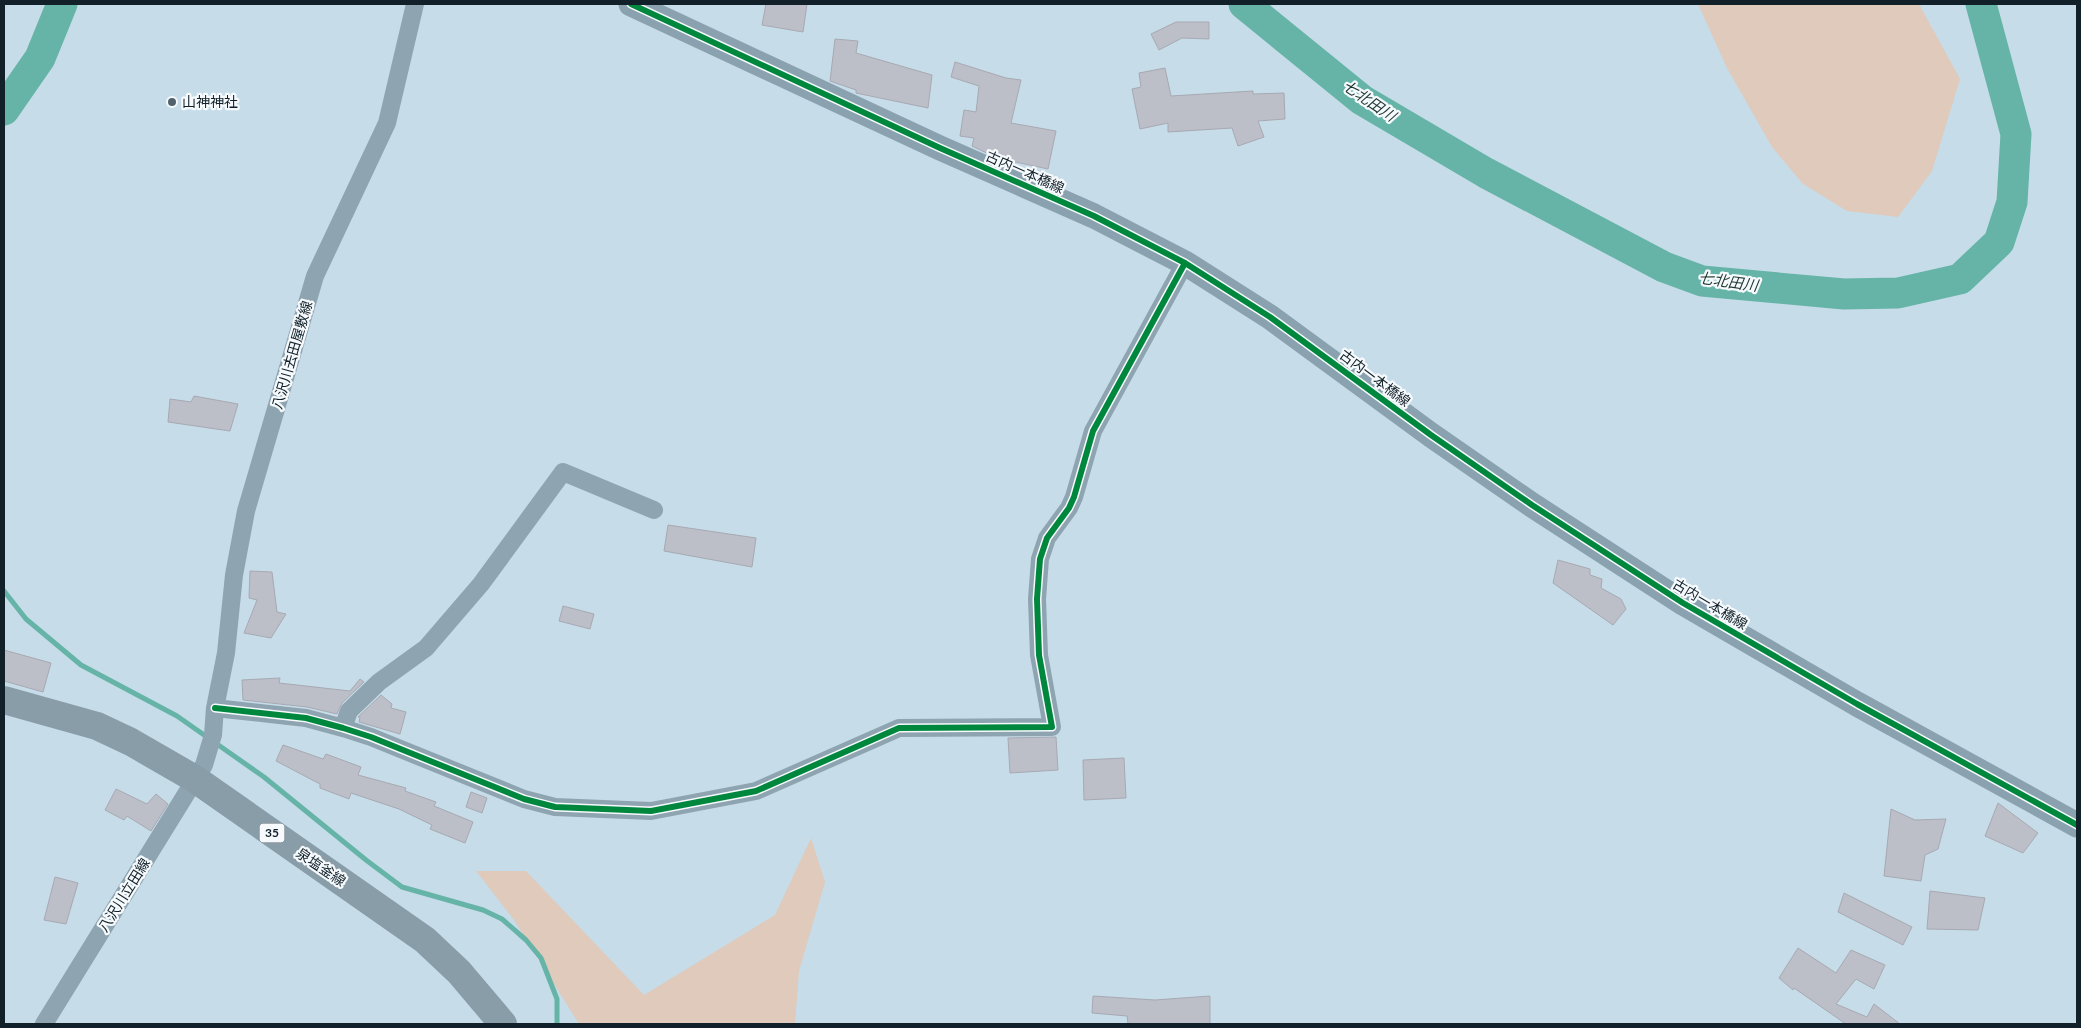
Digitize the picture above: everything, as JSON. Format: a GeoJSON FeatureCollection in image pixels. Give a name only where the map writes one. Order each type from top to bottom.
{"type":"FeatureCollection","features":[{"type":"Feature","properties":{"kind":"main road","name":"泉塩釜線"},"geometry":{"type":"LineString","coordinates":[[4,700],[97,726],[199,772],[425,940],[459,972],[498,1022]]}},
{"type":"Feature","properties":{"kind":"street","name":"八沢川去田屋敷線"},"geometry":{"type":"LineString","coordinates":[[199,772],[209,751],[226,653],[234,575],[246,511],[315,276],[387,123],[416,4]]}},
{"type":"Feature","properties":{"kind":"street","name":"古内一本橋線"},"geometry":{"type":"LineString","coordinates":[[630,4],[940,148],[1094,216],[1185,263],[1270,317],[1431,435],[1532,505],[1683,603],[1857,704],[2077,825]]}},
{"type":"Feature","properties":{"kind":"street"},"geometry":{"type":"LineString","coordinates":[[215,714],[306,718],[343,728],[524,799],[555,808],[651,811],[756,791],[899,728],[1052,727],[1039,655],[1037,599],[1040,559],[1047,538],[1069,508],[1074,497],[1090,438],[1185,263]]}},
{"type":"Feature","properties":{"kind":"street"},"geometry":{"type":"LineString","coordinates":[[343,728],[348,711],[379,682],[426,648],[481,584],[563,472],[654,510]]}},
{"type":"Feature","properties":{"kind":"street","name":"八沢川立田線"},"geometry":{"type":"LineString","coordinates":[[44,1024],[199,772]]}},
{"type":"Feature","properties":{"kind":"shaded area"},"geometry":{"type":"Polygon","coordinates":[[[1698,4],[1919,4],[1960,79],[1932,171],[1898,217],[1847,211],[1803,184],[1772,147],[1727,68],[1698,4]]]}},
{"type":"Feature","properties":{"kind":"shaded area"},"geometry":{"type":"Polygon","coordinates":[[[811,838],[825,882],[799,971],[795,1024],[579,1024],[514,920],[476,871],[526,871],[644,995],[775,915],[811,838]]]}},
{"type":"Feature","properties":{"kind":"building"},"geometry":{"type":"Polygon","coordinates":[[[766,4],[807,4],[803,32],[762,25],[766,4]]]}},
{"type":"Feature","properties":{"kind":"building"},"geometry":{"type":"Polygon","coordinates":[[[1176,22],[1209,22],[1209,39],[1182,38],[1159,50],[1151,34],[1176,22]]]}},
{"type":"Feature","properties":{"kind":"building"},"geometry":{"type":"Polygon","coordinates":[[[835,39],[858,41],[856,53],[932,75],[928,108],[856,93],[856,90],[830,81],[835,39]]]}},
{"type":"Feature","properties":{"kind":"building"},"geometry":{"type":"Polygon","coordinates":[[[955,62],[1006,78],[1021,80],[1011,123],[1056,131],[1048,169],[997,158],[972,146],[974,138],[960,136],[964,110],[976,112],[979,86],[951,77],[955,62]]]}},
{"type":"Feature","properties":{"kind":"building"},"geometry":{"type":"Polygon","coordinates":[[[1165,68],[1171,96],[1253,91],[1253,94],[1284,93],[1285,119],[1258,121],[1264,137],[1238,146],[1232,128],[1168,132],[1168,123],[1140,129],[1132,89],[1141,87],[1139,73],[1165,68]]]}},
{"type":"Feature","properties":{"kind":"building"},"geometry":{"type":"Polygon","coordinates":[[[194,396],[238,404],[230,431],[168,422],[170,399],[191,402],[194,396]]]}},
{"type":"Feature","properties":{"kind":"building"},"geometry":{"type":"Polygon","coordinates":[[[668,525],[756,538],[752,567],[664,551],[668,525]]]}},
{"type":"Feature","properties":{"kind":"building"},"geometry":{"type":"Polygon","coordinates":[[[1558,560],[1590,569],[1590,575],[1602,579],[1601,588],[1621,599],[1626,609],[1613,625],[1553,583],[1558,560]]]}},
{"type":"Feature","properties":{"kind":"building"},"geometry":{"type":"Polygon","coordinates":[[[250,571],[272,572],[277,612],[286,614],[271,638],[244,633],[257,600],[249,598],[250,571]]]}},
{"type":"Feature","properties":{"kind":"building"},"geometry":{"type":"Polygon","coordinates":[[[563,606],[594,614],[590,629],[559,621],[563,606]]]}},
{"type":"Feature","properties":{"kind":"building"},"geometry":{"type":"Polygon","coordinates":[[[4,650],[51,663],[43,692],[4,681],[4,650]]]}},
{"type":"Feature","properties":{"kind":"building"},"geometry":{"type":"Polygon","coordinates":[[[280,678],[279,683],[350,691],[360,679],[364,682],[342,703],[337,714],[307,707],[243,700],[242,680],[280,678]]]}},
{"type":"Feature","properties":{"kind":"building"},"geometry":{"type":"Polygon","coordinates":[[[381,695],[392,704],[391,708],[406,712],[400,734],[359,722],[360,717],[358,717],[381,695]]]}},
{"type":"Feature","properties":{"kind":"building"},"geometry":{"type":"Polygon","coordinates":[[[1056,737],[1058,770],[1010,773],[1008,738],[1056,737]]]}},
{"type":"Feature","properties":{"kind":"building"},"geometry":{"type":"Polygon","coordinates":[[[283,745],[323,759],[326,754],[361,767],[358,775],[406,788],[405,791],[436,802],[434,806],[473,822],[465,843],[430,829],[432,825],[399,809],[351,793],[349,799],[320,788],[320,784],[276,761],[283,745]]]}},
{"type":"Feature","properties":{"kind":"building"},"geometry":{"type":"Polygon","coordinates":[[[1124,758],[1126,798],[1084,800],[1083,760],[1124,758]]]}},
{"type":"Feature","properties":{"kind":"building"},"geometry":{"type":"Polygon","coordinates":[[[116,789],[147,804],[156,794],[168,804],[151,831],[127,816],[124,820],[105,810],[116,789]]]}},
{"type":"Feature","properties":{"kind":"building"},"geometry":{"type":"Polygon","coordinates":[[[471,792],[487,798],[482,813],[466,807],[471,792]]]}},
{"type":"Feature","properties":{"kind":"building"},"geometry":{"type":"Polygon","coordinates":[[[1998,803],[2038,833],[2023,853],[1985,836],[1998,803]]]}},
{"type":"Feature","properties":{"kind":"building"},"geometry":{"type":"Polygon","coordinates":[[[1891,809],[1915,820],[1946,819],[1938,849],[1925,855],[1921,881],[1884,876],[1891,809]]]}},
{"type":"Feature","properties":{"kind":"building"},"geometry":{"type":"Polygon","coordinates":[[[55,877],[78,883],[66,924],[44,920],[55,877]]]}},
{"type":"Feature","properties":{"kind":"building"},"geometry":{"type":"Polygon","coordinates":[[[1930,891],[1985,898],[1978,930],[1927,929],[1930,891]]]}},
{"type":"Feature","properties":{"kind":"building"},"geometry":{"type":"Polygon","coordinates":[[[1844,893],[1912,927],[1903,945],[1838,912],[1844,893]]]}},
{"type":"Feature","properties":{"kind":"building"},"geometry":{"type":"Polygon","coordinates":[[[1798,948],[1836,973],[1851,950],[1885,965],[1874,989],[1856,979],[1836,1004],[1867,1017],[1874,1004],[1900,1024],[1846,1024],[1794,988],[1793,990],[1779,978],[1798,948]]]}},
{"type":"Feature","properties":{"kind":"building"},"geometry":{"type":"Polygon","coordinates":[[[1093,996],[1155,1000],[1210,996],[1210,1024],[1128,1024],[1127,1016],[1092,1013],[1093,996]]]}},
{"type":"Feature","properties":{"kind":"waterway","name":"七北田川"},"geometry":{"type":"LineString","coordinates":[[4,110],[40,58],[62,4]]}},
{"type":"Feature","properties":{"kind":"waterway","name":"七北田川"},"geometry":{"type":"LineString","coordinates":[[1244,4],[1362,100],[1486,173],[1664,267],[1702,281],[1844,294],[1898,293],[1960,279],[1999,242],[2012,202],[2016,134],[1981,4]]}},
{"type":"Feature","properties":{"kind":"waterway"},"geometry":{"type":"LineString","coordinates":[[4,591],[26,619],[81,665],[177,716],[264,777],[402,887],[483,910],[502,919],[526,940],[541,958],[557,999],[557,1024]]}},
{"type":"Feature","properties":{"kind":"cycle path"},"geometry":{"type":"LineString","coordinates":[[631,4],[940,148],[1094,216],[1185,263],[1270,317],[1431,435],[1532,505],[1683,603],[1857,704],[2077,825]]}},
{"type":"Feature","properties":{"kind":"cycle path"},"geometry":{"type":"LineString","coordinates":[[215,708],[306,718],[343,728],[371,737],[524,799],[555,807],[651,811],[756,791],[899,728],[1052,727],[1039,655],[1037,599],[1040,559],[1047,538],[1069,508],[1074,497],[1093,431],[1185,263]]}},
{"type":"Feature","properties":{"kind":"place","name":"山神神社"},"geometry":{"type":"Point","coordinates":[172,102]}}]}
